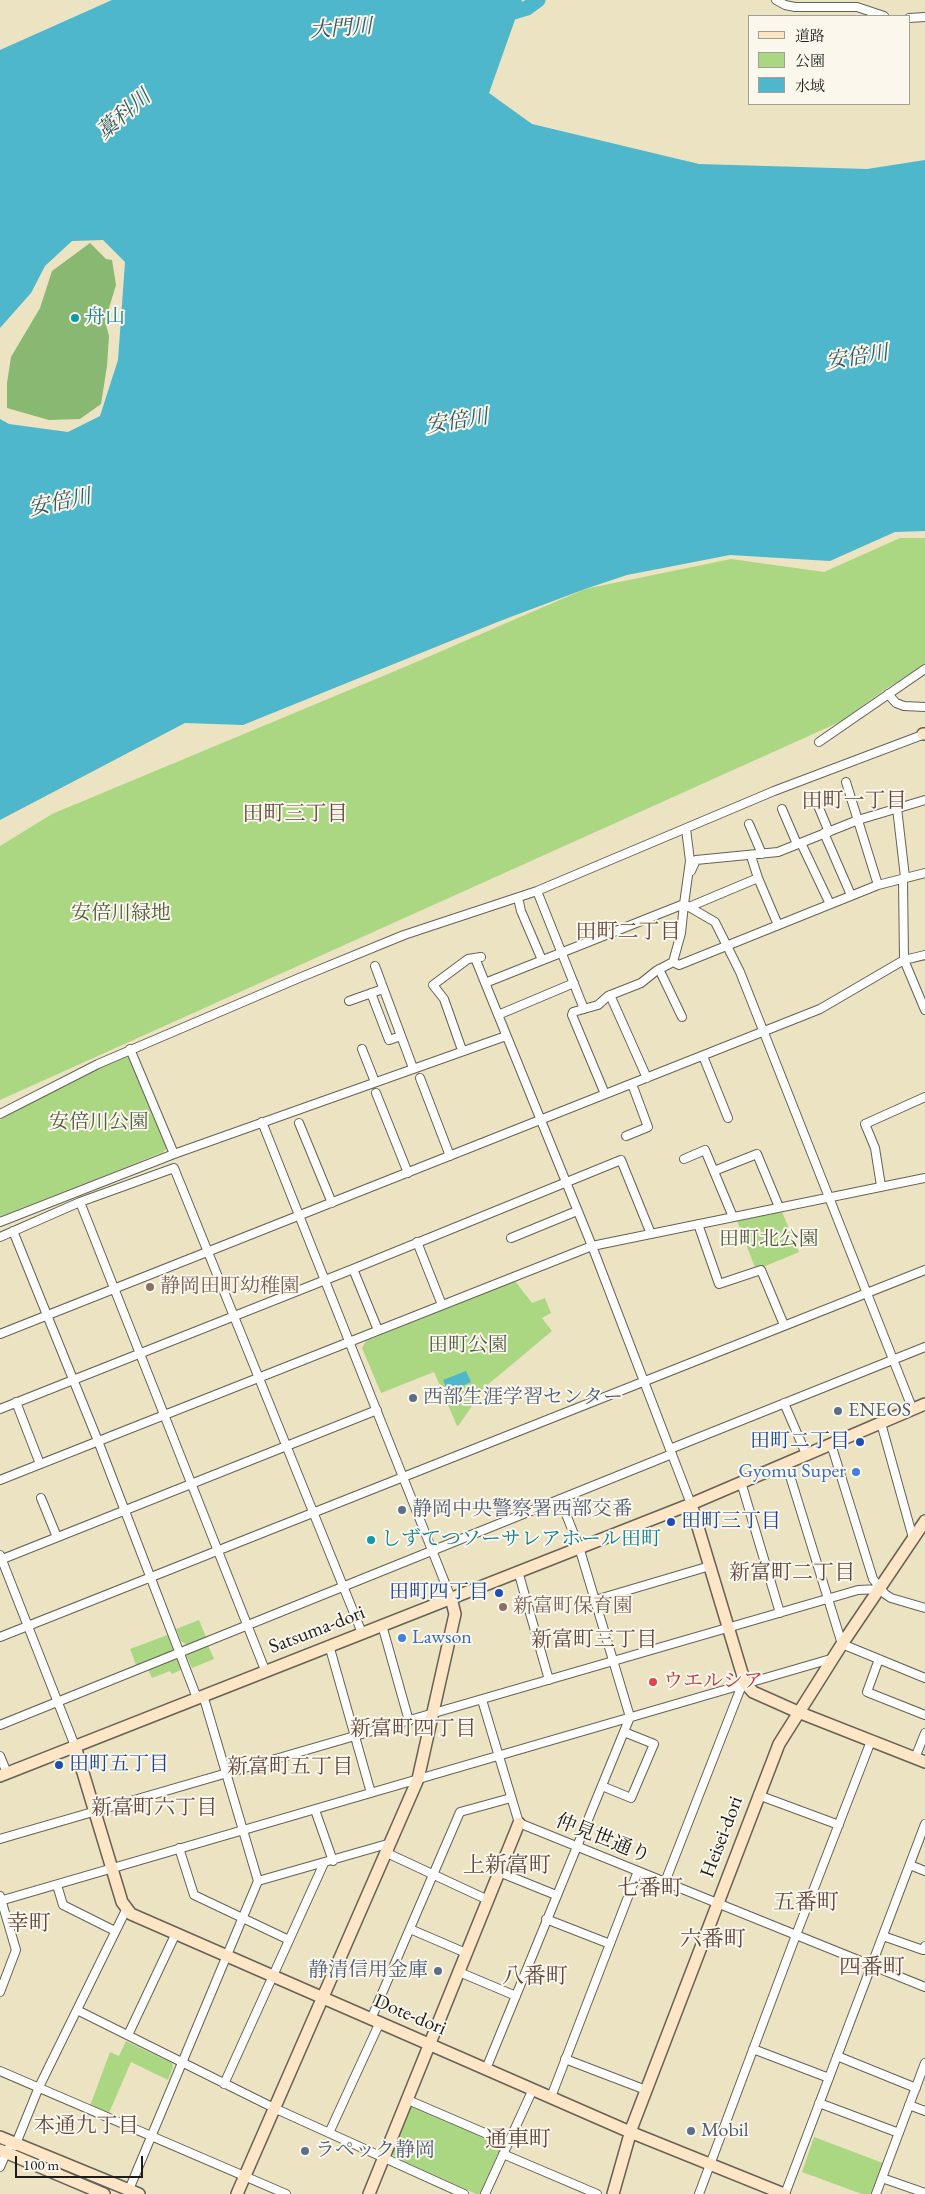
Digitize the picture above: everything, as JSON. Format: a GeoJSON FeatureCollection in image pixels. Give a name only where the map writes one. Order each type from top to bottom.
{"type":"FeatureCollection","features":[{"type":"Feature","properties":{"kind":"street"},"geometry":{"type":"LineString","coordinates":[[776,0],[785,5],[796,6],[857,7],[881,15]]}},
{"type":"Feature","properties":{"kind":"street"},"geometry":{"type":"LineString","coordinates":[[910,18],[925,17]]}},
{"type":"Feature","properties":{"kind":"street"},"geometry":{"type":"LineString","coordinates":[[818,742],[925,669]]}},
{"type":"Feature","properties":{"kind":"street"},"geometry":{"type":"LineString","coordinates":[[888,694],[896,703],[904,706],[925,707]]}},
{"type":"Feature","properties":{"kind":"street"},"geometry":{"type":"LineString","coordinates":[[0,1114],[130,1050],[404,935],[537,891],[774,791],[924,734]]}},
{"type":"Feature","properties":{"kind":"street"},"geometry":{"type":"LineString","coordinates":[[846,782],[878,885]]}},
{"type":"Feature","properties":{"kind":"street"},"geometry":{"type":"LineString","coordinates":[[814,796],[826,833],[851,895]]}},
{"type":"Feature","properties":{"kind":"street"},"geometry":{"type":"LineString","coordinates":[[686,882],[696,860],[778,852],[858,820],[925,800]]}},
{"type":"Feature","properties":{"kind":"street"},"geometry":{"type":"LineString","coordinates":[[897,808],[904,878],[904,960],[925,1010]]}},
{"type":"Feature","properties":{"kind":"street"},"geometry":{"type":"LineString","coordinates":[[782,809],[830,904]]}},
{"type":"Feature","properties":{"kind":"street"},"geometry":{"type":"LineString","coordinates":[[749,824],[762,854]]}},
{"type":"Feature","properties":{"kind":"street"},"geometry":{"type":"LineString","coordinates":[[605,1094],[572,1015],[573,1012],[598,1005],[610,995],[641,984],[673,962],[686,906],[686,882],[690,861],[686,829]]}},
{"type":"Feature","properties":{"kind":"street"},"geometry":{"type":"LineString","coordinates":[[751,856],[778,925]]}},
{"type":"Feature","properties":{"kind":"street"},"geometry":{"type":"LineString","coordinates":[[673,962],[679,965],[851,895],[878,885],[925,872]]}},
{"type":"Feature","properties":{"kind":"street"},"geometry":{"type":"LineString","coordinates":[[485,983],[758,878]]}},
{"type":"Feature","properties":{"kind":"street"},"geometry":{"type":"LineString","coordinates":[[537,891],[584,1010]]}},
{"type":"Feature","properties":{"kind":"street"},"geometry":{"type":"LineString","coordinates":[[518,898],[521,911],[542,960]]}},
{"type":"Feature","properties":{"kind":"street"},"geometry":{"type":"LineString","coordinates":[[686,906],[715,922],[728,946],[912,1410]]}},
{"type":"Feature","properties":{"kind":"street"},"geometry":{"type":"LineString","coordinates":[[0,1334],[820,1010],[904,960],[925,955]]}},
{"type":"Feature","properties":{"kind":"street"},"geometry":{"type":"LineString","coordinates":[[462,1050],[444,999],[433,984],[468,959],[478,957],[485,983],[592,1246],[691,1504],[745,1684],[753,1692],[798,1712],[920,1760],[925,1733]]}},
{"type":"Feature","properties":{"kind":"street"},"geometry":{"type":"LineString","coordinates":[[374,966],[413,1068]]}},
{"type":"Feature","properties":{"kind":"street"},"geometry":{"type":"LineString","coordinates":[[659,970],[682,1017]]}},
{"type":"Feature","properties":{"kind":"street"},"geometry":{"type":"LineString","coordinates":[[498,1015],[574,983]]}},
{"type":"Feature","properties":{"kind":"street"},"geometry":{"type":"LineString","coordinates":[[349,1001],[383,989]]}},
{"type":"Feature","properties":{"kind":"street"},"geometry":{"type":"LineString","coordinates":[[371,993],[390,1040],[401,1036]]}},
{"type":"Feature","properties":{"kind":"street"},"geometry":{"type":"LineString","coordinates":[[610,995],[647,1078]]}},
{"type":"Feature","properties":{"kind":"street"},"geometry":{"type":"LineString","coordinates":[[0,1222],[174,1154],[462,1050],[506,1036]]}},
{"type":"Feature","properties":{"kind":"street"},"geometry":{"type":"LineString","coordinates":[[362,1049],[375,1082]]}},
{"type":"Feature","properties":{"kind":"street"},"geometry":{"type":"LineString","coordinates":[[130,1050],[174,1154]]}},
{"type":"Feature","properties":{"kind":"street"},"geometry":{"type":"LineString","coordinates":[[703,1056],[728,1118]]}},
{"type":"Feature","properties":{"kind":"street"},"geometry":{"type":"LineString","coordinates":[[420,1078],[450,1156]]}},
{"type":"Feature","properties":{"kind":"street"},"geometry":{"type":"LineString","coordinates":[[626,1136],[648,1127],[632,1084]]}},
{"type":"Feature","properties":{"kind":"street"},"geometry":{"type":"LineString","coordinates":[[376,1093],[408,1173]]}},
{"type":"Feature","properties":{"kind":"street"},"geometry":{"type":"LineString","coordinates":[[881,1186],[875,1148],[865,1124],[925,1097]]}},
{"type":"Feature","properties":{"kind":"street"},"geometry":{"type":"LineString","coordinates":[[237,2194],[418,1779],[455,1614],[451,1598],[404,1476],[298,1217],[262,1122]]}},
{"type":"Feature","properties":{"kind":"street"},"geometry":{"type":"LineString","coordinates":[[299,1123],[332,1204]]}},
{"type":"Feature","properties":{"kind":"street"},"geometry":{"type":"LineString","coordinates":[[684,1159],[705,1150],[734,1217]]}},
{"type":"Feature","properties":{"kind":"street"},"geometry":{"type":"LineString","coordinates":[[714,1171],[757,1154],[779,1207]]}},
{"type":"Feature","properties":{"kind":"street"},"geometry":{"type":"LineString","coordinates":[[0,1408],[353,1269],[621,1160],[651,1234]]}},
{"type":"Feature","properties":{"kind":"street"},"geometry":{"type":"LineString","coordinates":[[0,1237],[80,1202],[174,1168],[362,1633]]}},
{"type":"Feature","properties":{"kind":"street"},"geometry":{"type":"LineString","coordinates":[[0,1480],[592,1246],[925,1178]]}},
{"type":"Feature","properties":{"kind":"street"},"geometry":{"type":"LineString","coordinates":[[80,1202],[265,1670]]}},
{"type":"Feature","properties":{"kind":"street"},"geometry":{"type":"LineString","coordinates":[[511,1238],[577,1211]]}},
{"type":"Feature","properties":{"kind":"street"},"geometry":{"type":"LineString","coordinates":[[698,1224],[719,1284],[761,1270],[784,1325]]}},
{"type":"Feature","properties":{"kind":"street"},"geometry":{"type":"LineString","coordinates":[[9,2149],[132,2193],[151,2137],[258,1881],[226,1774],[200,1697],[179,1651],[98,1441],[13,1232]]}},
{"type":"Feature","properties":{"kind":"street"},"geometry":{"type":"LineString","coordinates":[[417,1242],[442,1305]]}},
{"type":"Feature","properties":{"kind":"street"},"geometry":{"type":"LineString","coordinates":[[353,1269],[378,1330]]}},
{"type":"Feature","properties":{"kind":"street"},"geometry":{"type":"LineString","coordinates":[[0,1637],[925,1270]]}},
{"type":"Feature","properties":{"kind":"street"},"geometry":{"type":"LineString","coordinates":[[0,1725],[179,1651],[248,1626],[560,1499],[784,1403],[925,1347]]}},
{"type":"Feature","properties":{"kind":"street"},"geometry":{"type":"LineString","coordinates":[[16,1402],[40,1464]]}},
{"type":"Feature","properties":{"kind":"street"},"geometry":{"type":"LineString","coordinates":[[784,1403],[806,1454]]}},
{"type":"Feature","properties":{"kind":"street","name":"Satsuma-dori"},"geometry":{"type":"LineString","coordinates":[[4,1775],[265,1670],[691,1504],[925,1404]]}},
{"type":"Feature","properties":{"kind":"street"},"geometry":{"type":"LineString","coordinates":[[0,2167],[126,1910],[111,1868],[75,1746],[0,1558],[377,1410]]}},
{"type":"Feature","properties":{"kind":"street"},"geometry":{"type":"LineString","coordinates":[[881,1423],[914,1538]]}},
{"type":"Feature","properties":{"kind":"street"},"geometry":{"type":"LineString","coordinates":[[832,1444],[873,1579],[880,1589],[891,1598],[925,1608]]}},
{"type":"Feature","properties":{"kind":"street"},"geometry":{"type":"LineString","coordinates":[[786,1463],[842,1644],[925,1678]]}},
{"type":"Feature","properties":{"kind":"street"},"geometry":{"type":"LineString","coordinates":[[741,1482],[780,1613]]}},
{"type":"Feature","properties":{"kind":"street"},"geometry":{"type":"LineString","coordinates":[[41,1498],[57,1537]]}},
{"type":"Feature","properties":{"kind":"street"},"geometry":{"type":"LineString","coordinates":[[486,2069],[630,1717],[579,1547],[560,1499]]}},
{"type":"Feature","properties":{"kind":"street","name":"Heisei-dori"},"geometry":{"type":"LineString","coordinates":[[613,2194],[630,2132],[779,1744],[842,1644],[925,1521]]}},
{"type":"Feature","properties":{"kind":"street"},"geometry":{"type":"LineString","coordinates":[[595,1600],[710,1566]]}},
{"type":"Feature","properties":{"kind":"street"},"geometry":{"type":"LineString","coordinates":[[518,1571],[549,1680]]}},
{"type":"Feature","properties":{"kind":"street"},"geometry":{"type":"LineString","coordinates":[[0,1840],[858,1590],[880,1589]]}},
{"type":"Feature","properties":{"kind":"street"},"geometry":{"type":"LineString","coordinates":[[382,1625],[409,1721]]}},
{"type":"Feature","properties":{"kind":"street"},"geometry":{"type":"LineString","coordinates":[[329,1645],[372,1793]]}},
{"type":"Feature","properties":{"kind":"street"},"geometry":{"type":"LineString","coordinates":[[0,1992],[16,1950],[0,1899],[58,1885],[243,1829],[315,1810],[834,1658]]}},
{"type":"Feature","properties":{"kind":"street"},"geometry":{"type":"LineString","coordinates":[[879,1659],[866,1692],[925,1715]]}},
{"type":"Feature","properties":{"kind":"street"},"geometry":{"type":"LineString","coordinates":[[665,1882],[740,1690],[745,1684]]}},
{"type":"Feature","properties":{"kind":"street"},"geometry":{"type":"LineString","coordinates":[[369,2194],[519,1823],[482,1700]]}},
{"type":"Feature","properties":{"kind":"street"},"geometry":{"type":"LineString","coordinates":[[602,1786],[631,1798],[654,1744],[624,1732]]}},
{"type":"Feature","properties":{"kind":"street"},"geometry":{"type":"LineString","coordinates":[[699,2194],[871,1741]]}},
{"type":"Feature","properties":{"kind":"street"},"geometry":{"type":"LineString","coordinates":[[0,1756],[4,1775]]}},
{"type":"Feature","properties":{"kind":"street"},"geometry":{"type":"LineString","coordinates":[[758,1795],[839,1825]]}},
{"type":"Feature","properties":{"kind":"street"},"geometry":{"type":"LineString","coordinates":[[329,2133],[410,1929],[460,1812],[511,1798]]}},
{"type":"Feature","properties":{"kind":"street"},"geometry":{"type":"LineString","coordinates":[[315,1810],[333,1861]]}},
{"type":"Feature","properties":{"kind":"street","name":"仲見世通り"},"geometry":{"type":"LineString","coordinates":[[519,1823],[925,1987]]}},
{"type":"Feature","properties":{"kind":"street"},"geometry":{"type":"LineString","coordinates":[[785,2194],[925,1824]]}},
{"type":"Feature","properties":{"kind":"street"},"geometry":{"type":"LineString","coordinates":[[180,1848],[194,1895],[289,1940]]}},
{"type":"Feature","properties":{"kind":"street"},"geometry":{"type":"LineString","coordinates":[[258,1881],[389,1848],[434,1874],[488,1900]]}},
{"type":"Feature","properties":{"kind":"street"},"geometry":{"type":"LineString","coordinates":[[224,2084],[324,1863]]}},
{"type":"Feature","properties":{"kind":"street"},"geometry":{"type":"LineString","coordinates":[[910,1864],[925,1871]]}},
{"type":"Feature","properties":{"kind":"street"},"geometry":{"type":"LineString","coordinates":[[551,2096],[638,1871]]}},
{"type":"Feature","properties":{"kind":"street"},"geometry":{"type":"LineString","coordinates":[[499,1872],[556,1895]]}},
{"type":"Feature","properties":{"kind":"street"},"geometry":{"type":"LineString","coordinates":[[58,1885],[63,1905],[116,1931]]}},
{"type":"Feature","properties":{"kind":"street","name":"Dote-dori"},"geometry":{"type":"LineString","coordinates":[[126,1910],[272,1976],[630,2132],[785,2194]]}},
{"type":"Feature","properties":{"kind":"street"},"geometry":{"type":"LineString","coordinates":[[546,1919],[610,1944]]}},
{"type":"Feature","properties":{"kind":"street"},"geometry":{"type":"LineString","coordinates":[[410,1929],[466,1953]]}},
{"type":"Feature","properties":{"kind":"street"},"geometry":{"type":"LineString","coordinates":[[128,2035],[176,1933]]}},
{"type":"Feature","properties":{"kind":"street"},"geometry":{"type":"LineString","coordinates":[[882,1936],[923,1950],[925,1946]]}},
{"type":"Feature","properties":{"kind":"street"},"geometry":{"type":"LineString","coordinates":[[459,1972],[516,1996]]}},
{"type":"Feature","properties":{"kind":"street"},"geometry":{"type":"LineString","coordinates":[[77,2010],[274,2108],[464,2194]]}},
{"type":"Feature","properties":{"kind":"street"},"geometry":{"type":"LineString","coordinates":[[754,2049],[829,2078]]}},
{"type":"Feature","properties":{"kind":"street"},"geometry":{"type":"LineString","coordinates":[[837,2056],[916,2088]]}},
{"type":"Feature","properties":{"kind":"street"},"geometry":{"type":"LineString","coordinates":[[566,2059],[646,2090]]}},
{"type":"Feature","properties":{"kind":"street"},"geometry":{"type":"LineString","coordinates":[[876,2194],[925,2063]]}},
{"type":"Feature","properties":{"kind":"street"},"geometry":{"type":"LineString","coordinates":[[0,2070],[286,2194]]}},
{"type":"Feature","properties":{"kind":"street"},"geometry":{"type":"LineString","coordinates":[[485,2194],[533,2089]]}},
{"type":"Feature","properties":{"kind":"street"},"geometry":{"type":"LineString","coordinates":[[408,2100],[508,2143]]}},
{"type":"Feature","properties":{"kind":"street"},"geometry":{"type":"LineString","coordinates":[[819,2103],[899,2133]]}},
{"type":"Feature","properties":{"kind":"street"},"geometry":{"type":"LineString","coordinates":[[910,2105],[925,2111]]}},
{"type":"Feature","properties":{"kind":"street"},"geometry":{"type":"LineString","coordinates":[[0,2138],[9,2149],[104,2194]]}},
{"type":"Feature","properties":{"kind":"street"},"geometry":{"type":"LineString","coordinates":[[503,2154],[597,2194]]}},
{"type":"Feature","properties":{"kind":"street"},"geometry":{"type":"LineString","coordinates":[[882,2178],[925,2194]]}},
{"type":"Feature","properties":{"kind":"green space"},"geometry":{"type":"Polygon","coordinates":[[[90,243],[106,259],[112,260],[116,285],[105,321],[109,336],[107,366],[101,404],[80,419],[49,420],[7,408],[7,383],[11,357],[40,308],[52,271],[90,243]]]}},
{"type":"Feature","properties":{"kind":"green space","name":"安倍川緑地"},"geometry":{"type":"Polygon","coordinates":[[[900,538],[925,538],[925,667],[887,688],[842,721],[0,1100],[0,846],[52,814],[407,666],[585,589],[731,559],[824,572],[900,538]]]}},
{"type":"Feature","properties":{"kind":"green space","name":"安倍川公園"},"geometry":{"type":"Polygon","coordinates":[[[129,1053],[168,1147],[163,1152],[0,1219],[0,1120],[129,1053]]]}},
{"type":"Feature","properties":{"kind":"green space","name":"田町北公園"},"geometry":{"type":"Polygon","coordinates":[[[782,1212],[799,1252],[756,1270],[737,1221],[782,1212]]]}},
{"type":"Feature","properties":{"kind":"green space","name":"田町公園"},"geometry":{"type":"Polygon","coordinates":[[[515,1281],[532,1303],[545,1298],[551,1313],[542,1318],[552,1331],[485,1387],[459,1425],[457,1426],[434,1372],[381,1393],[362,1348],[366,1341],[515,1281]]]}},
{"type":"Feature","properties":{"kind":"green space"},"geometry":{"type":"Polygon","coordinates":[[[199,1620],[206,1637],[187,1645],[181,1641],[176,1629],[199,1620]]]}},
{"type":"Feature","properties":{"kind":"green space"},"geometry":{"type":"Polygon","coordinates":[[[170,1634],[175,1647],[172,1651],[136,1665],[130,1649],[170,1634]]]}},
{"type":"Feature","properties":{"kind":"green space"},"geometry":{"type":"Polygon","coordinates":[[[207,1643],[214,1659],[192,1668],[186,1655],[188,1650],[207,1643]]]}},
{"type":"Feature","properties":{"kind":"green space"},"geometry":{"type":"Polygon","coordinates":[[[175,1656],[179,1657],[183,1669],[172,1674],[170,1671],[152,1678],[147,1667],[175,1656]]]}},
{"type":"Feature","properties":{"kind":"green space"},"geometry":{"type":"Polygon","coordinates":[[[126,2041],[172,2063],[173,2067],[168,2080],[131,2062],[109,2113],[90,2106],[110,2052],[119,2056],[126,2041]]]}},
{"type":"Feature","properties":{"kind":"green space"},"geometry":{"type":"Polygon","coordinates":[[[412,2105],[502,2144],[480,2194],[476,2194],[396,2158],[392,2153],[412,2105]]]}},
{"type":"Feature","properties":{"kind":"green space"},"geometry":{"type":"Polygon","coordinates":[[[814,2137],[883,2163],[872,2194],[862,2194],[802,2172],[814,2137]]]}},
{"type":"Feature","properties":{"kind":"water"},"geometry":{"type":"Polygon","coordinates":[[[112,0],[522,0],[489,93],[532,124],[699,164],[867,169],[925,160],[925,531],[895,532],[830,561],[730,555],[627,575],[500,621],[243,725],[185,723],[0,820],[0,419],[9,424],[68,432],[100,416],[118,360],[125,262],[103,240],[72,241],[45,266],[31,293],[0,328],[0,50],[112,0]]]}},
{"type":"Feature","properties":{"kind":"water"},"geometry":{"type":"Polygon","coordinates":[[[466,1371],[471,1382],[448,1392],[443,1380],[466,1371]]]}},
{"type":"Feature","properties":{"kind":"waterway","name":"大門川"},"geometry":{"type":"LineString","coordinates":[[500,16],[527,8],[538,0]]}},
{"type":"Feature","properties":{"kind":"place","name":"舟山"},"geometry":{"type":"Point","coordinates":[75,318]}},
{"type":"Feature","properties":{"kind":"place","name":"静岡田町幼稚園"},"geometry":{"type":"Point","coordinates":[150,1287]}},
{"type":"Feature","properties":{"kind":"place","name":"西部生涯学習センター"},"geometry":{"type":"Point","coordinates":[413,1398]}},
{"type":"Feature","properties":{"kind":"place","name":"ENEOS"},"geometry":{"type":"Point","coordinates":[838,1411]}},
{"type":"Feature","properties":{"kind":"place","name":"田町二丁目"},"geometry":{"type":"Point","coordinates":[860,1442]}},
{"type":"Feature","properties":{"kind":"place","name":"Gyomu Super"},"geometry":{"type":"Point","coordinates":[856,1472]}},
{"type":"Feature","properties":{"kind":"place","name":"静岡中央警察署西部交番"},"geometry":{"type":"Point","coordinates":[402,1510]}},
{"type":"Feature","properties":{"kind":"place","name":"田町三丁目"},"geometry":{"type":"Point","coordinates":[671,1522]}},
{"type":"Feature","properties":{"kind":"place","name":"しずてつソーサレアホール田町"},"geometry":{"type":"Point","coordinates":[371,1540]}},
{"type":"Feature","properties":{"kind":"place","name":"田町四丁目"},"geometry":{"type":"Point","coordinates":[499,1593]}},
{"type":"Feature","properties":{"kind":"place","name":"新富町保育園"},"geometry":{"type":"Point","coordinates":[503,1607]}},
{"type":"Feature","properties":{"kind":"place","name":"Lawson"},"geometry":{"type":"Point","coordinates":[402,1638]}},
{"type":"Feature","properties":{"kind":"place","name":"ウエルシア"},"geometry":{"type":"Point","coordinates":[653,1682]}},
{"type":"Feature","properties":{"kind":"place","name":"田町五丁目"},"geometry":{"type":"Point","coordinates":[59,1765]}},
{"type":"Feature","properties":{"kind":"place","name":"静清信用金庫"},"geometry":{"type":"Point","coordinates":[438,1971]}},
{"type":"Feature","properties":{"kind":"place","name":"Mobil"},"geometry":{"type":"Point","coordinates":[691,2131]}},
{"type":"Feature","properties":{"kind":"place","name":"ラペック静岡"},"geometry":{"type":"Point","coordinates":[305,2151]}},
{"type":"Feature","properties":{"kind":"district","name":"田町一丁目"},"geometry":{"type":"Point","coordinates":[854,801]}},
{"type":"Feature","properties":{"kind":"district","name":"田町三丁目"},"geometry":{"type":"Point","coordinates":[295,814]}},
{"type":"Feature","properties":{"kind":"district","name":"田町二丁目"},"geometry":{"type":"Point","coordinates":[628,932]}},
{"type":"Feature","properties":{"kind":"district","name":"新富町二丁目"},"geometry":{"type":"Point","coordinates":[792,1573]}},
{"type":"Feature","properties":{"kind":"district","name":"新富町三丁目"},"geometry":{"type":"Point","coordinates":[594,1640]}},
{"type":"Feature","properties":{"kind":"district","name":"新富町四丁目"},"geometry":{"type":"Point","coordinates":[413,1729]}},
{"type":"Feature","properties":{"kind":"district","name":"新富町五丁目"},"geometry":{"type":"Point","coordinates":[290,1767]}},
{"type":"Feature","properties":{"kind":"district","name":"新富町六丁目"},"geometry":{"type":"Point","coordinates":[154,1808]}},
{"type":"Feature","properties":{"kind":"district","name":"上新富町"},"geometry":{"type":"Point","coordinates":[507,1866]}},
{"type":"Feature","properties":{"kind":"district","name":"七番町"},"geometry":{"type":"Point","coordinates":[650,1889]}},
{"type":"Feature","properties":{"kind":"district","name":"五番町"},"geometry":{"type":"Point","coordinates":[806,1903]}},
{"type":"Feature","properties":{"kind":"district","name":"幸町"},"geometry":{"type":"Point","coordinates":[29,1924]}},
{"type":"Feature","properties":{"kind":"district","name":"六番町"},"geometry":{"type":"Point","coordinates":[713,1940]}},
{"type":"Feature","properties":{"kind":"district","name":"四番町"},"geometry":{"type":"Point","coordinates":[872,1968]}},
{"type":"Feature","properties":{"kind":"district","name":"八番町"},"geometry":{"type":"Point","coordinates":[535,1977]}},
{"type":"Feature","properties":{"kind":"district","name":"本通九丁目"},"geometry":{"type":"Point","coordinates":[86,2126]}},
{"type":"Feature","properties":{"kind":"district","name":"通車町"},"geometry":{"type":"Point","coordinates":[518,2140]}},
{"type":"Feature","properties":{"kind":"water label","name":"藁科川"},"geometry":{"type":"Point","coordinates":[124,115]}},
{"type":"Feature","properties":{"kind":"water label","name":"安倍川"},"geometry":{"type":"Point","coordinates":[857,358]}},
{"type":"Feature","properties":{"kind":"water label","name":"安倍川"},"geometry":{"type":"Point","coordinates":[457,422]}},
{"type":"Feature","properties":{"kind":"water label","name":"安倍川"},"geometry":{"type":"Point","coordinates":[60,503]}}]}
